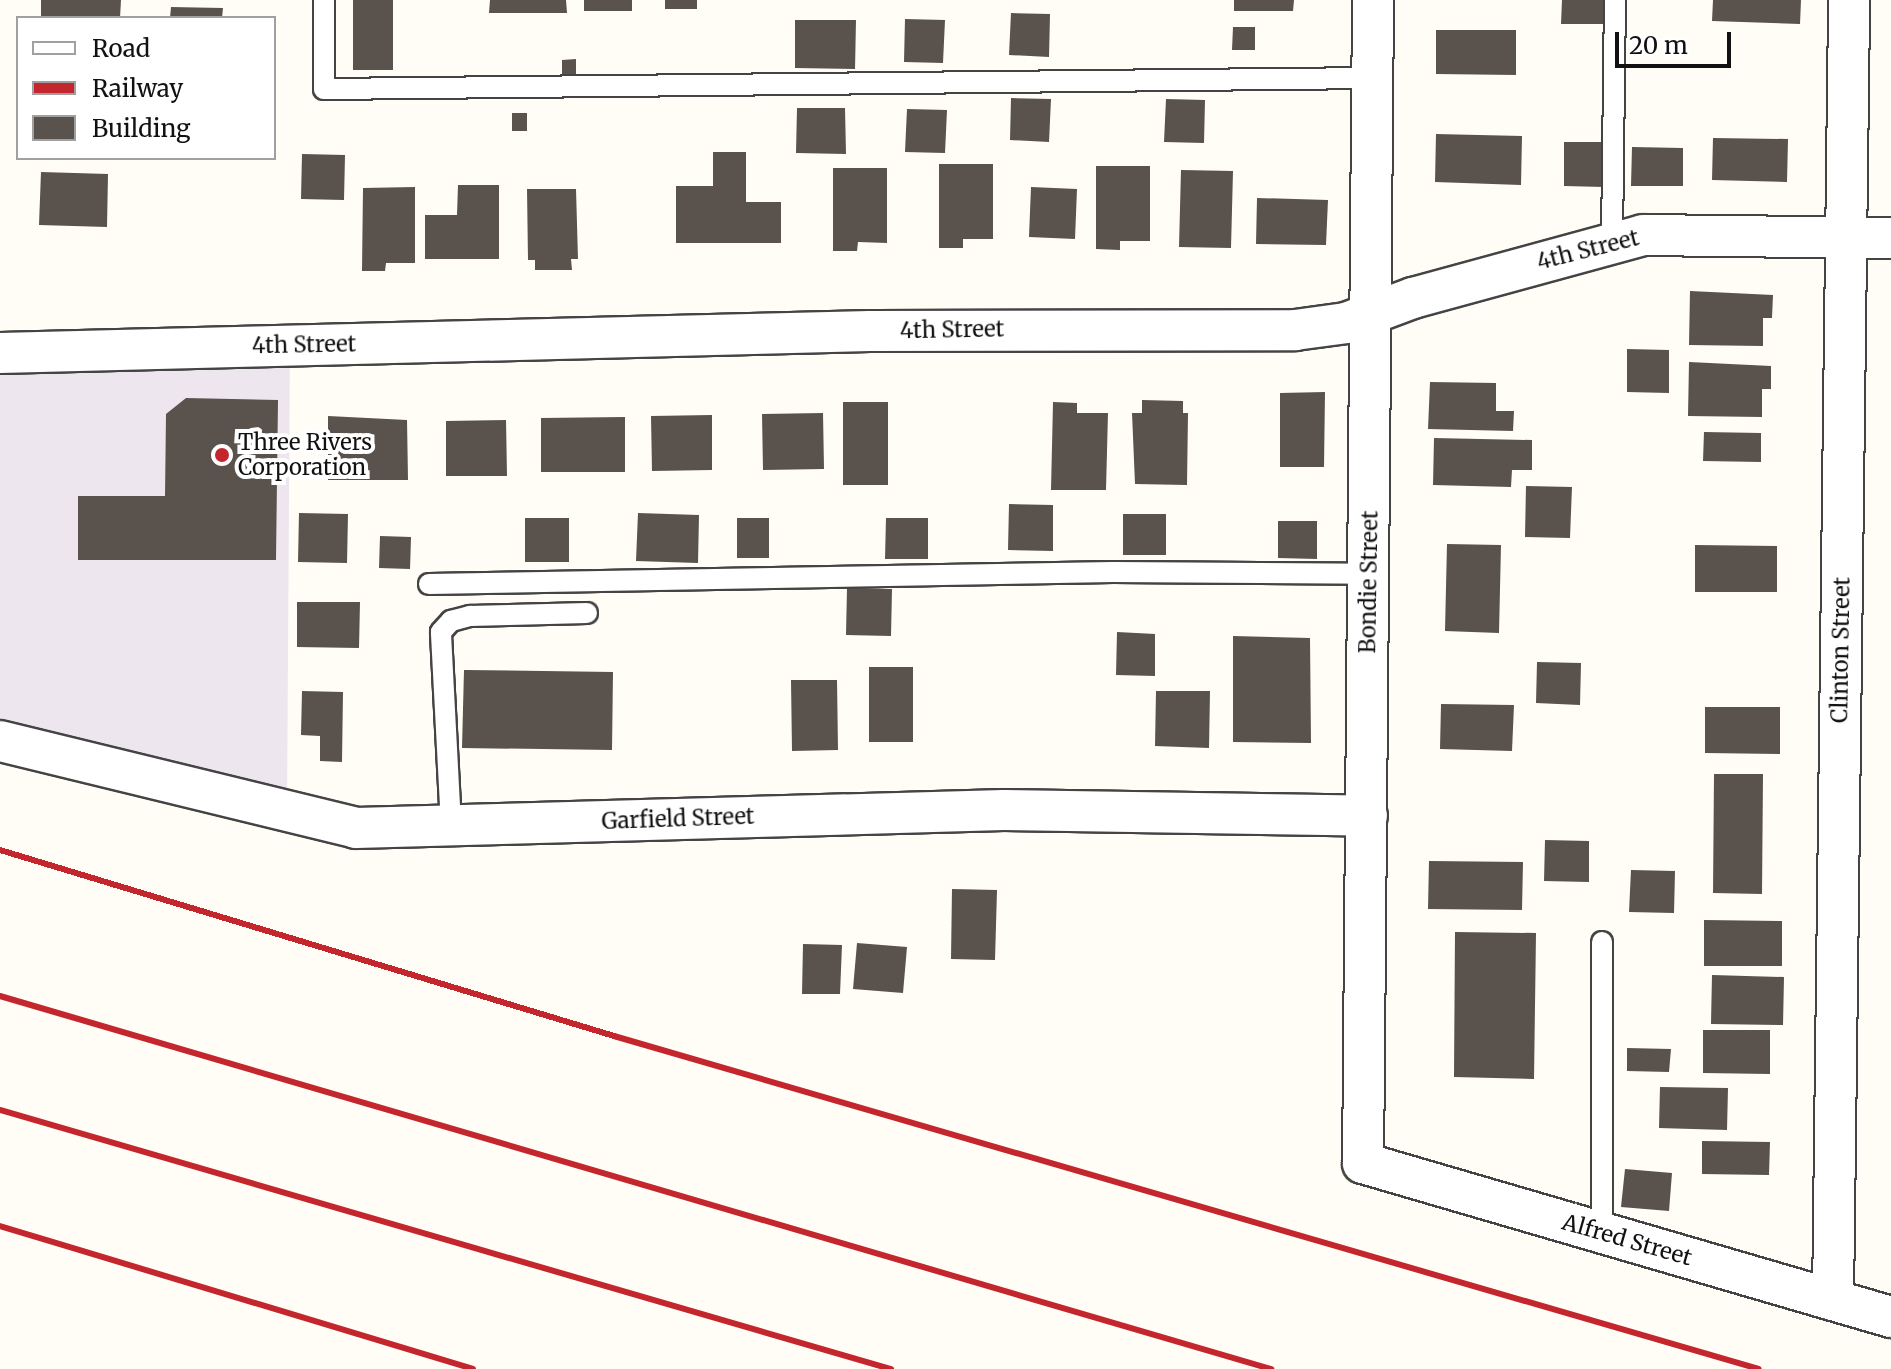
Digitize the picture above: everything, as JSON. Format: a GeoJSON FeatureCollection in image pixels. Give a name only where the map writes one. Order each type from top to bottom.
{"type":"FeatureCollection","features":[{"type":"Feature","properties":{"kind":"street","name":"Bondie Street"},"geometry":{"type":"LineString","coordinates":[[1363,1163],[1373,0]]}},
{"type":"Feature","properties":{"kind":"street","name":"Clinton Street"},"geometry":{"type":"LineString","coordinates":[[1833,1300],[1849,0]]}},
{"type":"Feature","properties":{"kind":"street","name":"4th Street"},"geometry":{"type":"LineString","coordinates":[[0,353],[870,331],[1295,330],[1346,323],[1612,241],[1643,235],[1891,238]]}},
{"type":"Feature","properties":{"kind":"street","name":"Garfield Street"},"geometry":{"type":"LineString","coordinates":[[0,741],[329,824],[451,825],[1004,810],[1367,816]]}},
{"type":"Feature","properties":{"kind":"street","name":"Alfred Street"},"geometry":{"type":"LineString","coordinates":[[1363,1163],[1891,1317]]}},
{"type":"Feature","properties":{"kind":"lane"},"geometry":{"type":"LineString","coordinates":[[324,0],[324,89],[1372,78]]}},
{"type":"Feature","properties":{"kind":"lane"},"geometry":{"type":"LineString","coordinates":[[1612,241],[1615,0]]}},
{"type":"Feature","properties":{"kind":"lane"},"geometry":{"type":"LineString","coordinates":[[429,584],[1113,572],[1370,574]]}},
{"type":"Feature","properties":{"kind":"lane"},"geometry":{"type":"LineString","coordinates":[[451,825],[441,632],[451,621],[470,616],[587,613]]}},
{"type":"Feature","properties":{"kind":"lane"},"geometry":{"type":"LineString","coordinates":[[1602,942],[1602,1233]]}},
{"type":"Feature","properties":{"kind":"shaded area"},"geometry":{"type":"Polygon","coordinates":[[[290,345],[287,813],[0,741],[0,353],[290,345]]]}},
{"type":"Feature","properties":{"kind":"building"},"geometry":{"type":"Polygon","coordinates":[[[41,0],[121,0],[120,16],[41,16],[41,0]]]}},
{"type":"Feature","properties":{"kind":"building"},"geometry":{"type":"Polygon","coordinates":[[[353,0],[393,0],[393,70],[353,70],[353,0]]]}},
{"type":"Feature","properties":{"kind":"building"},"geometry":{"type":"Polygon","coordinates":[[[490,0],[566,0],[567,13],[489,13],[490,0]]]}},
{"type":"Feature","properties":{"kind":"building"},"geometry":{"type":"Polygon","coordinates":[[[584,0],[632,0],[632,11],[584,11],[584,0]]]}},
{"type":"Feature","properties":{"kind":"building"},"geometry":{"type":"Polygon","coordinates":[[[665,0],[697,0],[697,9],[665,9],[665,0]]]}},
{"type":"Feature","properties":{"kind":"building"},"geometry":{"type":"Polygon","coordinates":[[[1234,0],[1294,0],[1293,11],[1234,11],[1234,0]]]}},
{"type":"Feature","properties":{"kind":"building"},"geometry":{"type":"Polygon","coordinates":[[[1562,0],[1603,0],[1603,24],[1561,24],[1562,0]]]}},
{"type":"Feature","properties":{"kind":"building"},"geometry":{"type":"Polygon","coordinates":[[[1713,0],[1801,0],[1800,24],[1712,21],[1713,0]]]}},
{"type":"Feature","properties":{"kind":"building"},"geometry":{"type":"Polygon","coordinates":[[[171,7],[223,8],[222,16],[170,16],[171,7]]]}},
{"type":"Feature","properties":{"kind":"building"},"geometry":{"type":"Polygon","coordinates":[[[1011,13],[1050,14],[1049,57],[1009,55],[1011,13]]]}},
{"type":"Feature","properties":{"kind":"building"},"geometry":{"type":"Polygon","coordinates":[[[905,19],[945,20],[943,63],[904,62],[905,19]]]}},
{"type":"Feature","properties":{"kind":"building"},"geometry":{"type":"Polygon","coordinates":[[[795,20],[856,20],[855,69],[795,68],[795,20]]]}},
{"type":"Feature","properties":{"kind":"building"},"geometry":{"type":"Polygon","coordinates":[[[1233,27],[1255,27],[1255,50],[1232,50],[1233,27]]]}},
{"type":"Feature","properties":{"kind":"building"},"geometry":{"type":"Polygon","coordinates":[[[1436,30],[1516,30],[1516,75],[1436,74],[1436,30]]]}},
{"type":"Feature","properties":{"kind":"building"},"geometry":{"type":"Polygon","coordinates":[[[576,59],[576,74],[562,74],[562,60],[576,59]]]}},
{"type":"Feature","properties":{"kind":"building"},"geometry":{"type":"Polygon","coordinates":[[[1011,98],[1051,99],[1049,142],[1010,140],[1011,98]]]}},
{"type":"Feature","properties":{"kind":"building"},"geometry":{"type":"Polygon","coordinates":[[[1166,99],[1205,100],[1204,143],[1164,142],[1166,99]]]}},
{"type":"Feature","properties":{"kind":"building"},"geometry":{"type":"Polygon","coordinates":[[[797,108],[845,108],[846,154],[796,153],[797,108]]]}},
{"type":"Feature","properties":{"kind":"building"},"geometry":{"type":"Polygon","coordinates":[[[907,109],[947,110],[945,153],[905,152],[907,109]]]}},
{"type":"Feature","properties":{"kind":"building"},"geometry":{"type":"Polygon","coordinates":[[[512,113],[527,113],[527,131],[512,131],[512,113]]]}},
{"type":"Feature","properties":{"kind":"building"},"geometry":{"type":"Polygon","coordinates":[[[1436,134],[1522,136],[1521,185],[1435,182],[1436,134]]]}},
{"type":"Feature","properties":{"kind":"building"},"geometry":{"type":"Polygon","coordinates":[[[1713,138],[1788,139],[1787,182],[1712,180],[1713,138]]]}},
{"type":"Feature","properties":{"kind":"building"},"geometry":{"type":"Polygon","coordinates":[[[1564,142],[1604,142],[1604,187],[1564,186],[1564,142]]]}},
{"type":"Feature","properties":{"kind":"building"},"geometry":{"type":"Polygon","coordinates":[[[1632,147],[1683,148],[1683,186],[1631,186],[1632,147]]]}},
{"type":"Feature","properties":{"kind":"building"},"geometry":{"type":"Polygon","coordinates":[[[713,152],[746,152],[746,202],[781,202],[781,243],[676,243],[676,186],[713,186],[713,152]]]}},
{"type":"Feature","properties":{"kind":"building"},"geometry":{"type":"Polygon","coordinates":[[[302,154],[345,155],[344,200],[301,199],[302,154]]]}},
{"type":"Feature","properties":{"kind":"building"},"geometry":{"type":"Polygon","coordinates":[[[939,164],[993,164],[993,239],[963,239],[963,248],[939,248],[939,164]]]}},
{"type":"Feature","properties":{"kind":"building"},"geometry":{"type":"Polygon","coordinates":[[[1096,166],[1150,166],[1150,241],[1120,241],[1120,250],[1096,249],[1096,166]]]}},
{"type":"Feature","properties":{"kind":"building"},"geometry":{"type":"Polygon","coordinates":[[[833,168],[887,168],[887,243],[858,242],[857,251],[833,251],[833,168]]]}},
{"type":"Feature","properties":{"kind":"building"},"geometry":{"type":"Polygon","coordinates":[[[1181,170],[1233,171],[1231,248],[1179,247],[1181,170]]]}},
{"type":"Feature","properties":{"kind":"building"},"geometry":{"type":"Polygon","coordinates":[[[41,172],[108,174],[107,227],[39,225],[41,172]]]}},
{"type":"Feature","properties":{"kind":"building"},"geometry":{"type":"Polygon","coordinates":[[[458,185],[499,185],[499,259],[425,259],[425,215],[457,215],[458,185]]]}},
{"type":"Feature","properties":{"kind":"building"},"geometry":{"type":"Polygon","coordinates":[[[415,187],[415,263],[386,263],[385,271],[362,271],[363,188],[415,187]]]}},
{"type":"Feature","properties":{"kind":"building"},"geometry":{"type":"Polygon","coordinates":[[[1031,187],[1077,189],[1075,239],[1029,237],[1031,187]]]}},
{"type":"Feature","properties":{"kind":"building"},"geometry":{"type":"Polygon","coordinates":[[[527,189],[576,189],[578,259],[571,259],[572,270],[535,270],[535,260],[528,260],[527,189]]]}},
{"type":"Feature","properties":{"kind":"building"},"geometry":{"type":"Polygon","coordinates":[[[1257,198],[1328,200],[1326,245],[1256,244],[1257,198]]]}},
{"type":"Feature","properties":{"kind":"building"},"geometry":{"type":"Polygon","coordinates":[[[1690,291],[1773,295],[1772,318],[1763,318],[1763,346],[1689,345],[1690,291]]]}},
{"type":"Feature","properties":{"kind":"building"},"geometry":{"type":"Polygon","coordinates":[[[1627,349],[1669,350],[1669,393],[1627,392],[1627,349]]]}},
{"type":"Feature","properties":{"kind":"building"},"geometry":{"type":"Polygon","coordinates":[[[1689,362],[1771,366],[1771,389],[1762,389],[1762,417],[1688,416],[1689,362]]]}},
{"type":"Feature","properties":{"kind":"building"},"geometry":{"type":"Polygon","coordinates":[[[1430,382],[1496,383],[1496,411],[1514,411],[1513,431],[1428,429],[1430,382]]]}},
{"type":"Feature","properties":{"kind":"building"},"geometry":{"type":"Polygon","coordinates":[[[1325,392],[1324,467],[1280,467],[1280,393],[1325,392]]]}},
{"type":"Feature","properties":{"kind":"building","name":"Three Rivers Corporation"},"geometry":{"type":"Polygon","coordinates":[[[186,398],[278,400],[276,560],[78,560],[78,496],[165,496],[166,414],[186,398]]]}},
{"type":"Feature","properties":{"kind":"building"},"geometry":{"type":"Polygon","coordinates":[[[1142,400],[1183,401],[1183,413],[1188,413],[1187,485],[1135,484],[1132,413],[1142,413],[1142,400]]]}},
{"type":"Feature","properties":{"kind":"building"},"geometry":{"type":"Polygon","coordinates":[[[843,402],[888,402],[888,485],[843,485],[843,402]]]}},
{"type":"Feature","properties":{"kind":"building"},"geometry":{"type":"Polygon","coordinates":[[[1053,402],[1077,403],[1077,413],[1108,413],[1106,490],[1051,490],[1053,402]]]}},
{"type":"Feature","properties":{"kind":"building"},"geometry":{"type":"Polygon","coordinates":[[[823,413],[824,469],[763,470],[762,414],[823,413]]]}},
{"type":"Feature","properties":{"kind":"building"},"geometry":{"type":"Polygon","coordinates":[[[712,415],[712,470],[652,471],[651,416],[712,415]]]}},
{"type":"Feature","properties":{"kind":"building"},"geometry":{"type":"Polygon","coordinates":[[[328,416],[407,420],[408,480],[328,480],[328,416]]]}},
{"type":"Feature","properties":{"kind":"building"},"geometry":{"type":"Polygon","coordinates":[[[625,417],[625,472],[541,472],[541,418],[625,417]]]}},
{"type":"Feature","properties":{"kind":"building"},"geometry":{"type":"Polygon","coordinates":[[[506,420],[507,476],[446,476],[446,421],[506,420]]]}},
{"type":"Feature","properties":{"kind":"building"},"geometry":{"type":"Polygon","coordinates":[[[1704,432],[1761,433],[1761,462],[1703,461],[1704,432]]]}},
{"type":"Feature","properties":{"kind":"building"},"geometry":{"type":"Polygon","coordinates":[[[1434,438],[1532,440],[1532,470],[1512,470],[1511,487],[1433,485],[1434,438]]]}},
{"type":"Feature","properties":{"kind":"building"},"geometry":{"type":"Polygon","coordinates":[[[1526,486],[1572,487],[1570,538],[1525,537],[1526,486]]]}},
{"type":"Feature","properties":{"kind":"building"},"geometry":{"type":"Polygon","coordinates":[[[1009,504],[1053,505],[1053,551],[1008,550],[1009,504]]]}},
{"type":"Feature","properties":{"kind":"building"},"geometry":{"type":"Polygon","coordinates":[[[299,513],[348,514],[347,563],[298,562],[299,513]]]}},
{"type":"Feature","properties":{"kind":"building"},"geometry":{"type":"Polygon","coordinates":[[[638,513],[699,515],[698,563],[636,561],[638,513]]]}},
{"type":"Feature","properties":{"kind":"building"},"geometry":{"type":"Polygon","coordinates":[[[1123,514],[1166,514],[1166,555],[1123,555],[1123,514]]]}},
{"type":"Feature","properties":{"kind":"building"},"geometry":{"type":"Polygon","coordinates":[[[525,518],[569,518],[569,562],[525,562],[525,518]]]}},
{"type":"Feature","properties":{"kind":"building"},"geometry":{"type":"Polygon","coordinates":[[[737,518],[769,518],[769,558],[737,558],[737,518]]]}},
{"type":"Feature","properties":{"kind":"building"},"geometry":{"type":"Polygon","coordinates":[[[886,518],[928,518],[928,559],[885,559],[886,518]]]}},
{"type":"Feature","properties":{"kind":"building"},"geometry":{"type":"Polygon","coordinates":[[[1278,521],[1317,521],[1317,559],[1278,558],[1278,521]]]}},
{"type":"Feature","properties":{"kind":"building"},"geometry":{"type":"Polygon","coordinates":[[[380,536],[411,537],[410,569],[379,568],[380,536]]]}},
{"type":"Feature","properties":{"kind":"building"},"geometry":{"type":"Polygon","coordinates":[[[1447,544],[1501,545],[1499,633],[1445,631],[1447,544]]]}},
{"type":"Feature","properties":{"kind":"building"},"geometry":{"type":"Polygon","coordinates":[[[1695,545],[1777,546],[1777,592],[1695,592],[1695,545]]]}},
{"type":"Feature","properties":{"kind":"building"},"geometry":{"type":"Polygon","coordinates":[[[847,588],[892,589],[891,636],[846,635],[847,588]]]}},
{"type":"Feature","properties":{"kind":"building"},"geometry":{"type":"Polygon","coordinates":[[[297,602],[360,602],[359,648],[297,647],[297,602]]]}},
{"type":"Feature","properties":{"kind":"building"},"geometry":{"type":"Polygon","coordinates":[[[1117,632],[1155,634],[1155,676],[1116,675],[1117,632]]]}},
{"type":"Feature","properties":{"kind":"building"},"geometry":{"type":"Polygon","coordinates":[[[1233,636],[1310,638],[1311,743],[1233,742],[1233,636]]]}},
{"type":"Feature","properties":{"kind":"building"},"geometry":{"type":"Polygon","coordinates":[[[1537,662],[1581,663],[1580,705],[1536,703],[1537,662]]]}},
{"type":"Feature","properties":{"kind":"building"},"geometry":{"type":"Polygon","coordinates":[[[869,667],[913,667],[913,742],[869,742],[869,667]]]}},
{"type":"Feature","properties":{"kind":"building"},"geometry":{"type":"Polygon","coordinates":[[[464,670],[613,672],[612,750],[462,748],[464,670]]]}},
{"type":"Feature","properties":{"kind":"building"},"geometry":{"type":"Polygon","coordinates":[[[791,680],[837,680],[838,750],[792,751],[791,680]]]}},
{"type":"Feature","properties":{"kind":"building"},"geometry":{"type":"Polygon","coordinates":[[[302,691],[343,692],[342,762],[320,761],[320,736],[301,735],[302,691]]]}},
{"type":"Feature","properties":{"kind":"building"},"geometry":{"type":"Polygon","coordinates":[[[1156,691],[1210,691],[1209,748],[1155,746],[1156,691]]]}},
{"type":"Feature","properties":{"kind":"building"},"geometry":{"type":"Polygon","coordinates":[[[1441,704],[1514,705],[1512,751],[1440,749],[1441,704]]]}},
{"type":"Feature","properties":{"kind":"building"},"geometry":{"type":"Polygon","coordinates":[[[1705,707],[1780,707],[1780,754],[1705,753],[1705,707]]]}},
{"type":"Feature","properties":{"kind":"building"},"geometry":{"type":"Polygon","coordinates":[[[1714,774],[1763,774],[1762,894],[1713,893],[1714,774]]]}},
{"type":"Feature","properties":{"kind":"building"},"geometry":{"type":"Polygon","coordinates":[[[1545,840],[1589,841],[1589,882],[1544,881],[1545,840]]]}},
{"type":"Feature","properties":{"kind":"building"},"geometry":{"type":"Polygon","coordinates":[[[1429,861],[1523,862],[1522,910],[1428,909],[1429,861]]]}},
{"type":"Feature","properties":{"kind":"building"},"geometry":{"type":"Polygon","coordinates":[[[1631,870],[1675,871],[1674,913],[1629,912],[1631,870]]]}},
{"type":"Feature","properties":{"kind":"building"},"geometry":{"type":"Polygon","coordinates":[[[952,889],[997,890],[995,960],[951,959],[952,889]]]}},
{"type":"Feature","properties":{"kind":"building"},"geometry":{"type":"Polygon","coordinates":[[[1704,920],[1782,921],[1782,966],[1704,966],[1704,920]]]}},
{"type":"Feature","properties":{"kind":"building"},"geometry":{"type":"Polygon","coordinates":[[[1455,932],[1536,933],[1534,1079],[1454,1077],[1455,932]]]}},
{"type":"Feature","properties":{"kind":"building"},"geometry":{"type":"Polygon","coordinates":[[[857,943],[907,947],[903,993],[853,989],[857,943]]]}},
{"type":"Feature","properties":{"kind":"building"},"geometry":{"type":"Polygon","coordinates":[[[803,944],[842,945],[840,994],[802,994],[803,944]]]}},
{"type":"Feature","properties":{"kind":"building"},"geometry":{"type":"Polygon","coordinates":[[[1712,975],[1784,977],[1783,1025],[1711,1024],[1712,975]]]}},
{"type":"Feature","properties":{"kind":"building"},"geometry":{"type":"Polygon","coordinates":[[[1703,1030],[1770,1030],[1770,1074],[1703,1073],[1703,1030]]]}},
{"type":"Feature","properties":{"kind":"building"},"geometry":{"type":"Polygon","coordinates":[[[1627,1048],[1671,1049],[1669,1072],[1627,1071],[1627,1048]]]}},
{"type":"Feature","properties":{"kind":"building"},"geometry":{"type":"Polygon","coordinates":[[[1660,1087],[1728,1088],[1727,1130],[1659,1128],[1660,1087]]]}},
{"type":"Feature","properties":{"kind":"building"},"geometry":{"type":"Polygon","coordinates":[[[1702,1141],[1770,1142],[1769,1175],[1702,1174],[1702,1141]]]}},
{"type":"Feature","properties":{"kind":"building"},"geometry":{"type":"Polygon","coordinates":[[[1625,1169],[1672,1173],[1669,1211],[1621,1207],[1625,1169]]]}},
{"type":"Feature","properties":{"kind":"railway"},"geometry":{"type":"LineString","coordinates":[[0,850],[614,1036],[1759,1369]]}},
{"type":"Feature","properties":{"kind":"railway"},"geometry":{"type":"LineString","coordinates":[[0,996],[1271,1369]]}},
{"type":"Feature","properties":{"kind":"railway"},"geometry":{"type":"LineString","coordinates":[[0,1110],[891,1369]]}},
{"type":"Feature","properties":{"kind":"railway"},"geometry":{"type":"LineString","coordinates":[[0,1226],[473,1369]]}},
{"type":"Feature","properties":{"kind":"place","name":"Three Rivers Corporation"},"geometry":{"type":"Point","coordinates":[222,455]}}]}
